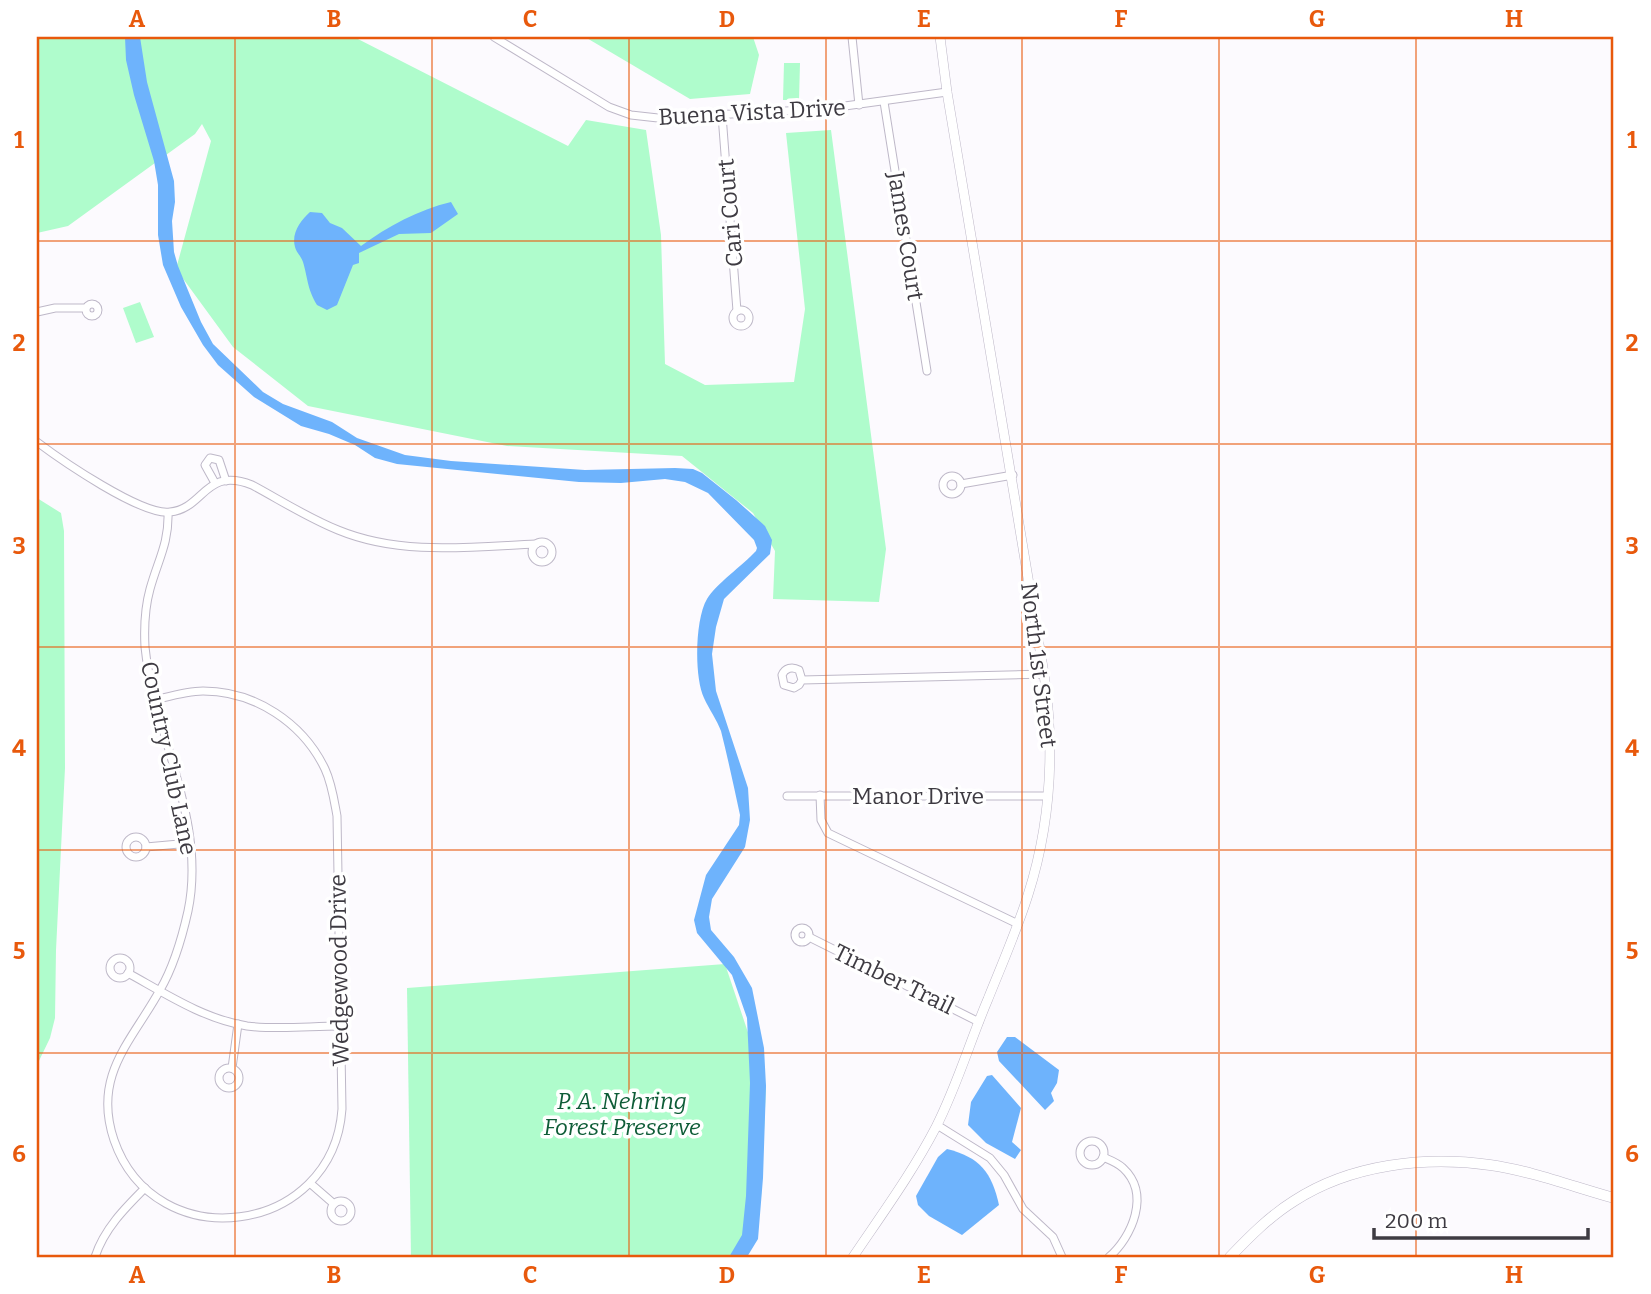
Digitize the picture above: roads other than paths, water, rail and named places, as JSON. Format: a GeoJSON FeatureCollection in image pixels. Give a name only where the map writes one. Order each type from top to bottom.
{"type":"FeatureCollection","features":[{"type":"Feature","properties":{"kind":"main road"},"geometry":{"type":"LineString","coordinates":[[1230,1257],[1266,1221],[1306,1194],[1357,1174],[1417,1162],[1440,1160],[1492,1165],[1614,1198]]}},
{"type":"Feature","properties":{"kind":"street","name":"Buena Vista Drive"},"geometry":{"type":"LineString","coordinates":[[494,37],[620,112],[649,118],[859,105],[947,92]]}},
{"type":"Feature","properties":{"kind":"street"},"geometry":{"type":"LineString","coordinates":[[852,37],[859,105]]}},
{"type":"Feature","properties":{"kind":"street","name":"North 1st Street"},"geometry":{"type":"LineString","coordinates":[[853,1257],[901,1186],[937,1125],[979,1022],[1018,925],[1032,882],[1044,829],[1051,771],[1051,734],[1044,674],[940,37]]}},
{"type":"Feature","properties":{"kind":"street","name":"James Court"},"geometry":{"type":"LineString","coordinates":[[884,102],[927,371]]}},
{"type":"Feature","properties":{"kind":"street","name":"Cari Court"},"geometry":{"type":"LineString","coordinates":[[722,114],[737,311]]}},
{"type":"Feature","properties":{"kind":"street"},"geometry":{"type":"LineString","coordinates":[[37,312],[55,308],[85,308]]}},
{"type":"Feature","properties":{"kind":"street"},"geometry":{"type":"LineString","coordinates":[[37,442],[72,466],[137,504],[156,512],[168,513],[186,506],[215,483],[245,482],[322,523],[386,544],[415,548],[536,544]]}},
{"type":"Feature","properties":{"kind":"street"},"geometry":{"type":"LineString","coordinates":[[215,483],[205,465],[210,458],[219,460],[226,481]]}},
{"type":"Feature","properties":{"kind":"street"},"geometry":{"type":"LineString","coordinates":[[961,484],[1013,475]]}},
{"type":"Feature","properties":{"kind":"street","name":"Country Club Lane"},"geometry":{"type":"LineString","coordinates":[[145,1188],[129,1168],[114,1141],[108,1098],[114,1065],[160,991],[180,944],[188,910],[190,843],[184,805],[155,700],[145,646],[150,590],[168,538],[168,513]]}},
{"type":"Feature","properties":{"kind":"street"},"geometry":{"type":"LineString","coordinates":[[802,680],[1044,674]]}},
{"type":"Feature","properties":{"kind":"street","name":"Wedgewood Drive"},"geometry":{"type":"LineString","coordinates":[[145,1188],[162,1201],[191,1213],[227,1219],[266,1211],[301,1193],[311,1184],[331,1152],[340,1126],[342,1109],[337,816],[331,785],[318,755],[290,723],[269,708],[243,697],[204,691],[155,700]]}},
{"type":"Feature","properties":{"kind":"street"},"geometry":{"type":"LineString","coordinates":[[820,795],[821,820],[828,833],[1018,925]]}},
{"type":"Feature","properties":{"kind":"street","name":"Manor Drive"},"geometry":{"type":"LineString","coordinates":[[787,796],[1048,796]]}},
{"type":"Feature","properties":{"kind":"street"},"geometry":{"type":"LineString","coordinates":[[146,847],[190,843]]}},
{"type":"Feature","properties":{"kind":"street","name":"Timber Trail"},"geometry":{"type":"LineString","coordinates":[[809,937],[979,1022]]}},
{"type":"Feature","properties":{"kind":"street"},"geometry":{"type":"LineString","coordinates":[[128,973],[203,1013],[238,1024],[265,1027],[340,1026]]}},
{"type":"Feature","properties":{"kind":"street"},"geometry":{"type":"LineString","coordinates":[[232,1068],[238,1024]]}},
{"type":"Feature","properties":{"kind":"street"},"geometry":{"type":"LineString","coordinates":[[937,1125],[990,1158],[1004,1175],[1023,1209],[1053,1237],[1062,1257]]}},
{"type":"Feature","properties":{"kind":"street"},"geometry":{"type":"LineString","coordinates":[[1103,1157],[1121,1165],[1127,1172],[1134,1187],[1136,1208],[1133,1225],[1125,1240],[1109,1257]]}},
{"type":"Feature","properties":{"kind":"street"},"geometry":{"type":"LineString","coordinates":[[311,1184],[334,1204]]}},
{"type":"Feature","properties":{"kind":"street"},"geometry":{"type":"LineString","coordinates":[[95,1257],[115,1220],[145,1188]]}},
{"type":"Feature","properties":{"kind":"water"},"geometry":{"type":"Polygon","coordinates":[[[125,37],[140,37],[147,82],[174,181],[172,221],[174,252],[178,266],[213,344],[263,392],[283,404],[332,422],[357,438],[405,455],[451,461],[585,470],[693,469],[702,473],[765,526],[772,540],[770,554],[724,599],[712,654],[716,691],[748,788],[750,820],[745,847],[712,899],[709,917],[711,930],[734,957],[752,988],[764,1048],[766,1086],[763,1178],[758,1239],[747,1257],[729,1257],[742,1235],[746,1196],[750,1083],[747,1018],[732,975],[697,933],[694,920],[706,875],[739,825],[740,815],[721,731],[701,689],[697,663],[700,620],[711,593],[756,551],[754,540],[708,493],[685,482],[665,479],[621,483],[579,482],[397,464],[375,458],[355,445],[329,434],[301,426],[254,397],[218,365],[203,345],[181,307],[163,265],[158,235],[158,185],[154,161],[134,95],[126,60],[125,37]]]}},
{"type":"Feature","properties":{"kind":"water"},"geometry":{"type":"Polygon","coordinates":[[[451,202],[458,214],[431,233],[399,234],[359,253],[359,263],[353,265],[337,305],[327,310],[317,305],[294,242],[298,227],[310,212],[322,213],[330,223],[342,228],[361,246],[404,220],[451,202]]]}},
{"type":"Feature","properties":{"kind":"water"},"geometry":{"type":"Polygon","coordinates":[[[1007,1037],[1015,1037],[1059,1070],[1057,1083],[1051,1093],[1054,1101],[1045,1110],[999,1061],[997,1052],[1007,1037]]]}},
{"type":"Feature","properties":{"kind":"water"},"geometry":{"type":"Polygon","coordinates":[[[992,1075],[1021,1108],[1012,1142],[1021,1150],[1015,1159],[986,1143],[968,1125],[971,1102],[987,1076],[992,1075]]]}},
{"type":"Feature","properties":{"kind":"water"},"geometry":{"type":"Polygon","coordinates":[[[947,1149],[968,1157],[983,1168],[993,1184],[999,1205],[962,1235],[929,1216],[918,1205],[916,1196],[938,1157],[947,1149]]]}},
{"type":"Feature","properties":{"kind":"park label","name":"P. A. Nehring Forest Preserve"},"geometry":{"type":"Point","coordinates":[622,1114]}}]}
